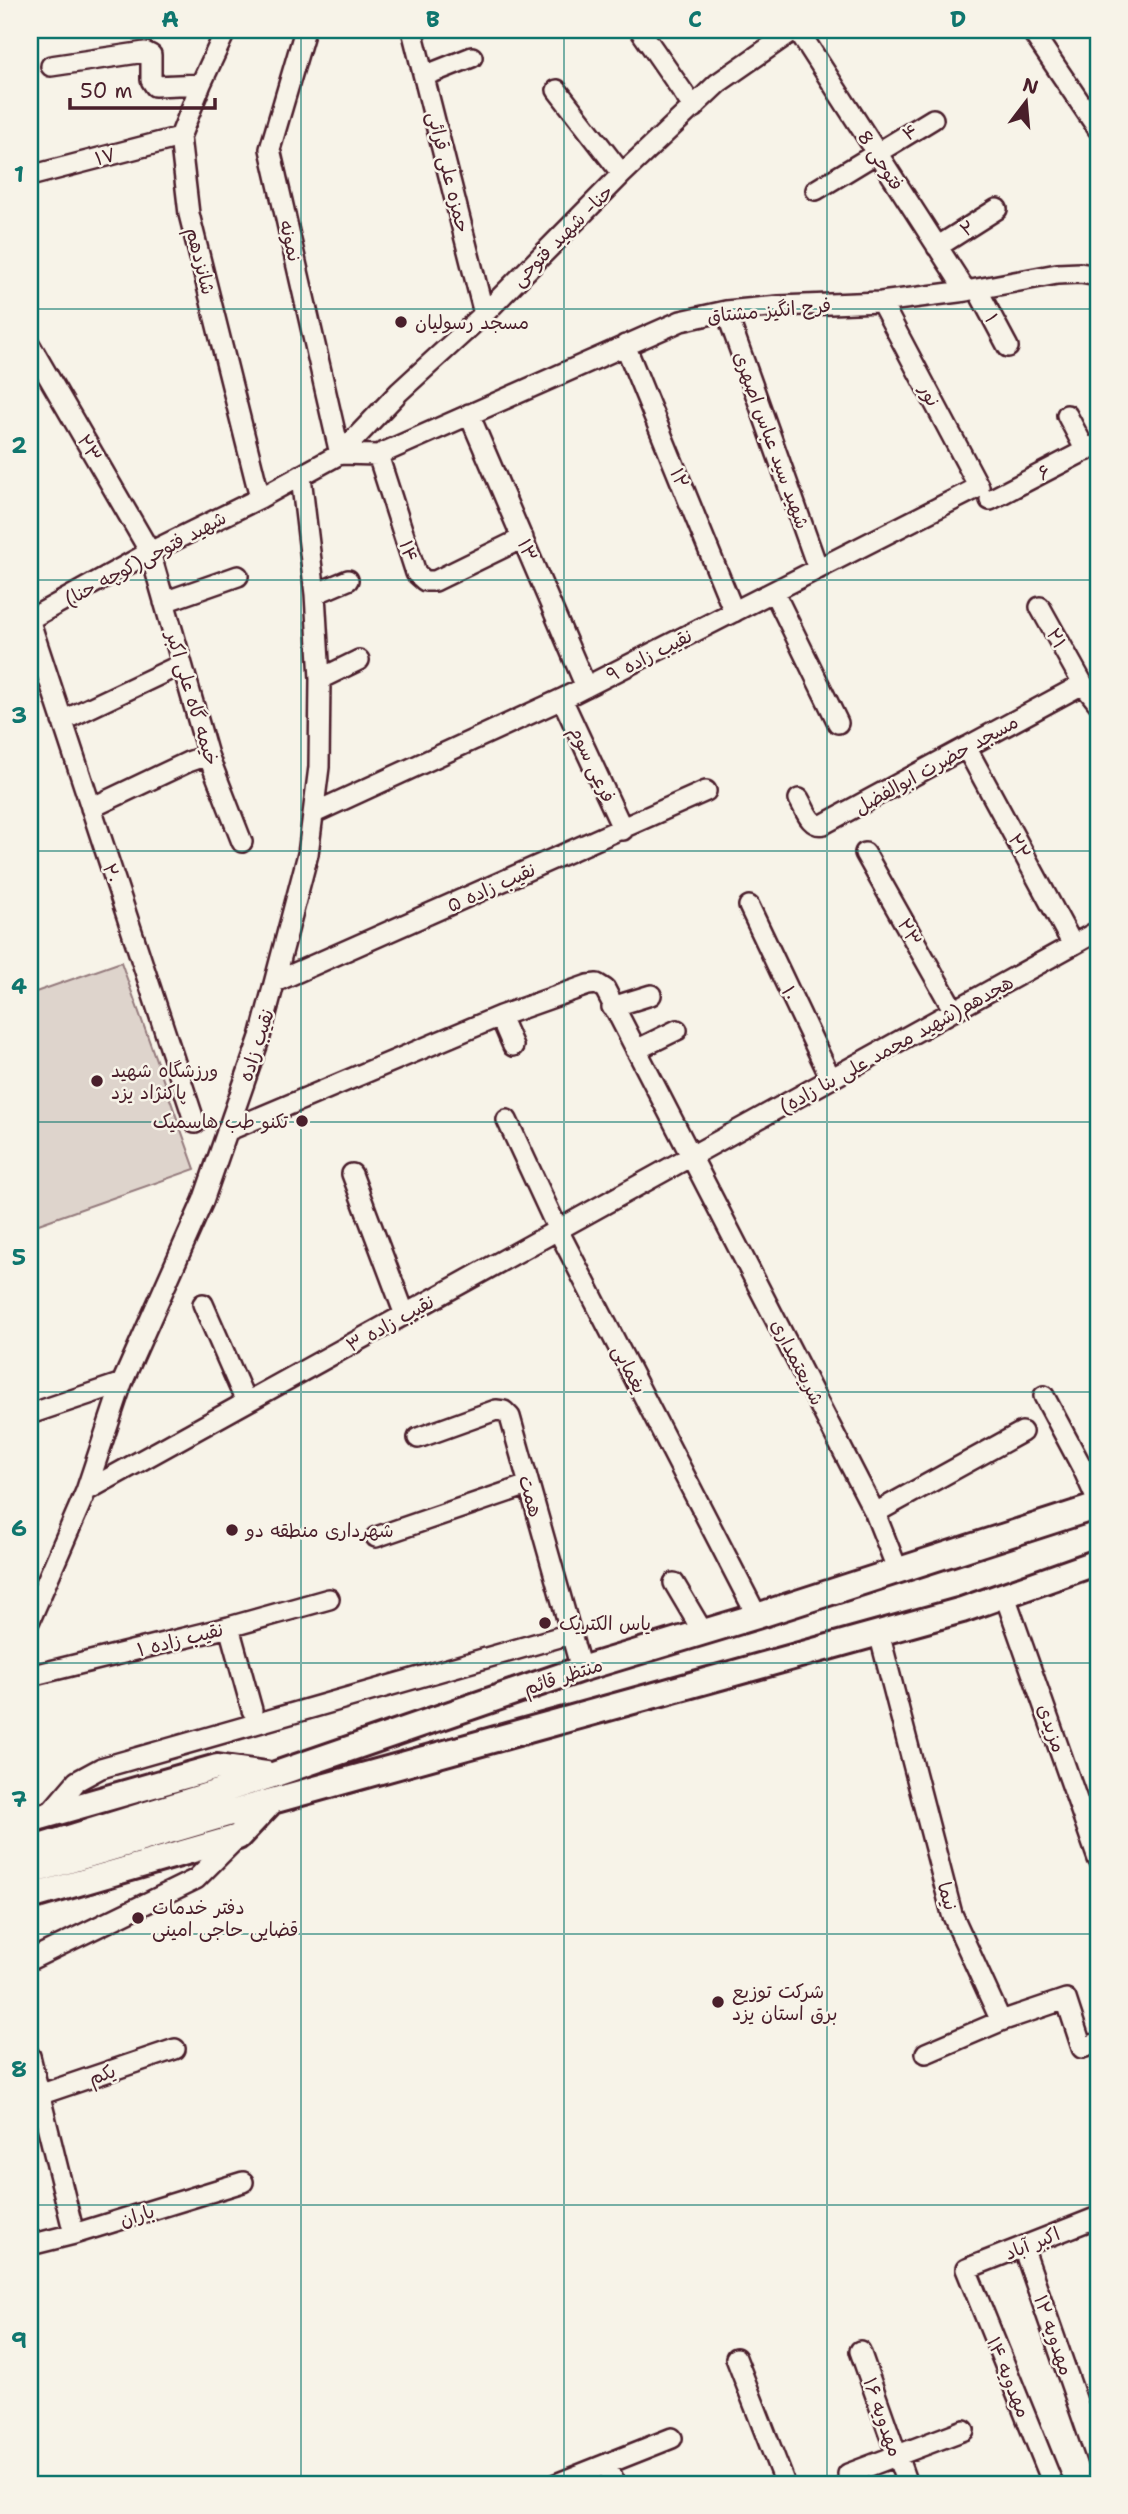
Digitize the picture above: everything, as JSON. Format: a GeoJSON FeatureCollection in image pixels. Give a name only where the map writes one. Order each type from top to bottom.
{"type":"FeatureCollection","features":[{"type":"Feature","properties":{"kind":"main road","name":"منتظر قائم"},"geometry":{"type":"LineString","coordinates":[[30,1850],[273,1775],[581,1669],[898,1571],[1098,1504]]}},
{"type":"Feature","properties":{"kind":"main road"},"geometry":{"type":"LineString","coordinates":[[30,1872],[272,1801],[879,1633],[1005,1596],[1098,1562]]}},
{"type":"Feature","properties":{"kind":"main road"},"geometry":{"type":"LineString","coordinates":[[38,1818],[216,1768],[273,1775]]}},
{"type":"Feature","properties":{"kind":"main road"},"geometry":{"type":"LineString","coordinates":[[30,1897],[238,1837],[272,1801]]}},
{"type":"Feature","properties":{"kind":"street","name":"شانزدهم"},"geometry":{"type":"LineString","coordinates":[[226,30],[180,137],[189,214],[260,498]]}},
{"type":"Feature","properties":{"kind":"street"},"geometry":{"type":"LineString","coordinates":[[303,35],[320,30]]}},
{"type":"Feature","properties":{"kind":"street","name":"حمزه علی قرائی"},"geometry":{"type":"LineString","coordinates":[[412,30],[484,314]]}},
{"type":"Feature","properties":{"kind":"street"},"geometry":{"type":"LineString","coordinates":[[640,30],[694,108]]}},
{"type":"Feature","properties":{"kind":"street","name":"حنا- شهید فتوحی"},"geometry":{"type":"LineString","coordinates":[[301,477],[340,454],[400,392],[484,314],[622,174],[718,83],[796,30]]}},
{"type":"Feature","properties":{"kind":"street","name":"فتوحی 8"},"geometry":{"type":"LineString","coordinates":[[796,30],[937,247],[971,290]]}},
{"type":"Feature","properties":{"kind":"street"},"geometry":{"type":"LineString","coordinates":[[1031,30],[1098,129]]}},
{"type":"Feature","properties":{"kind":"street","name":"نمونه"},"geometry":{"type":"LineString","coordinates":[[303,35],[270,149],[340,454]]}},
{"type":"Feature","properties":{"kind":"street"},"geometry":{"type":"LineString","coordinates":[[51,66],[145,52],[151,55],[151,80],[155,86],[201,83]]}},
{"type":"Feature","properties":{"kind":"street"},"geometry":{"type":"LineString","coordinates":[[424,76],[472,57]]}},
{"type":"Feature","properties":{"kind":"street"},"geometry":{"type":"LineString","coordinates":[[557,90],[622,174]]}},
{"type":"Feature","properties":{"kind":"street","name":"۴"},"geometry":{"type":"LineString","coordinates":[[816,190],[933,119]]}},
{"type":"Feature","properties":{"kind":"street","name":"۱۷"},"geometry":{"type":"LineString","coordinates":[[30,176],[180,137]]}},
{"type":"Feature","properties":{"kind":"street","name":"۲"},"geometry":{"type":"LineString","coordinates":[[937,247],[998,209]]}},
{"type":"Feature","properties":{"kind":"street","name":"فرح انگیز مشتاق"},"geometry":{"type":"LineString","coordinates":[[340,454],[377,455],[681,321],[726,311],[881,302],[971,290],[1057,274],[1080,273],[1098,276]]}},
{"type":"Feature","properties":{"kind":"street","name":"۱"},"geometry":{"type":"LineString","coordinates":[[971,290],[1008,347]]}},
{"type":"Feature","properties":{"kind":"street","name":"نور"},"geometry":{"type":"LineString","coordinates":[[881,302],[984,494]]}},
{"type":"Feature","properties":{"kind":"street","name":"شهید سید عباس اصهری"},"geometry":{"type":"LineString","coordinates":[[726,311],[818,569]]}},
{"type":"Feature","properties":{"kind":"street","name":"۲۳"},"geometry":{"type":"LineString","coordinates":[[30,345],[150,552]]}},
{"type":"Feature","properties":{"kind":"street","name":"۱۲"},"geometry":{"type":"LineString","coordinates":[[625,345],[734,611]]}},
{"type":"Feature","properties":{"kind":"street","name":"۱۳"},"geometry":{"type":"LineString","coordinates":[[469,414],[586,687]]}},
{"type":"Feature","properties":{"kind":"street"},"geometry":{"type":"LineString","coordinates":[[1068,415],[1092,447]]}},
{"type":"Feature","properties":{"kind":"street","name":"۶"},"geometry":{"type":"LineString","coordinates":[[984,494],[1092,447]]}},
{"type":"Feature","properties":{"kind":"street","name":"۱۴"},"geometry":{"type":"LineString","coordinates":[[377,455],[416,573],[425,581],[435,581],[523,538]]}},
{"type":"Feature","properties":{"kind":"street","name":"(کوچه حنا)شهید فتوحی"},"geometry":{"type":"LineString","coordinates":[[30,621],[150,552],[301,477]]}},
{"type":"Feature","properties":{"kind":"street","name":"نقیب زاده"},"geometry":{"type":"LineString","coordinates":[[30,1620],[86,1491],[122,1383],[203,1201],[260,1037],[308,854],[319,767],[320,679],[315,594],[301,477]]}},
{"type":"Feature","properties":{"kind":"street","name":"نقیب زاده ۹"},"geometry":{"type":"LineString","coordinates":[[314,813],[562,699],[818,569],[984,494]]}},
{"type":"Feature","properties":{"kind":"street","name":"خیمه گاه علی اکبر"},"geometry":{"type":"LineString","coordinates":[[150,552],[208,755],[242,842]]}},
{"type":"Feature","properties":{"kind":"street"},"geometry":{"type":"LineString","coordinates":[[164,603],[238,576]]}},
{"type":"Feature","properties":{"kind":"street"},"geometry":{"type":"LineString","coordinates":[[315,594],[348,580]]}},
{"type":"Feature","properties":{"kind":"street"},"geometry":{"type":"LineString","coordinates":[[774,592],[838,723]]}},
{"type":"Feature","properties":{"kind":"street","name":"۲۱"},"geometry":{"type":"LineString","coordinates":[[1040,607],[1094,695]]}},
{"type":"Feature","properties":{"kind":"street","name":"۲۰"},"geometry":{"type":"LineString","coordinates":[[30,621],[195,1123]]}},
{"type":"Feature","properties":{"kind":"street"},"geometry":{"type":"LineString","coordinates":[[320,679],[359,660]]}},
{"type":"Feature","properties":{"kind":"street"},"geometry":{"type":"LineString","coordinates":[[62,721],[182,664]]}},
{"type":"Feature","properties":{"kind":"street","name":"مسجد حضرت ابوالفضل"},"geometry":{"type":"LineString","coordinates":[[799,799],[814,824],[819,826],[966,747],[1094,695]]}},
{"type":"Feature","properties":{"kind":"street","name":"فرعی سوم"},"geometry":{"type":"LineString","coordinates":[[562,699],[623,830]]}},
{"type":"Feature","properties":{"kind":"street","name":"۲۲"},"geometry":{"type":"LineString","coordinates":[[966,747],[1073,945]]}},
{"type":"Feature","properties":{"kind":"street"},"geometry":{"type":"LineString","coordinates":[[91,807],[208,755]]}},
{"type":"Feature","properties":{"kind":"street","name":"نقیب زاده ۵"},"geometry":{"type":"LineString","coordinates":[[275,982],[706,791]]}},
{"type":"Feature","properties":{"kind":"street","name":"۲۳"},"geometry":{"type":"LineString","coordinates":[[865,853],[954,1011]]}},
{"type":"Feature","properties":{"kind":"street","name":"۱۰"},"geometry":{"type":"LineString","coordinates":[[749,906],[831,1079]]}},
{"type":"Feature","properties":{"kind":"street","name":"هجدهم(شهید محمد علی بنا زاده)"},"geometry":{"type":"LineString","coordinates":[[693,1156],[1098,931]]}},
{"type":"Feature","properties":{"kind":"street","name":"شریعتمداری"},"geometry":{"type":"LineString","coordinates":[[499,1016],[588,985],[597,984],[605,989],[875,1513],[898,1571]]}},
{"type":"Feature","properties":{"kind":"street"},"geometry":{"type":"LineString","coordinates":[[612,1007],[651,995]]}},
{"type":"Feature","properties":{"kind":"street"},"geometry":{"type":"LineString","coordinates":[[227,1131],[499,1016],[513,1046]]}},
{"type":"Feature","properties":{"kind":"street"},"geometry":{"type":"LineString","coordinates":[[636,1050],[677,1030]]}},
{"type":"Feature","properties":{"kind":"street","name":"یغمایی"},"geometry":{"type":"LineString","coordinates":[[507,1120],[558,1230],[757,1616]]}},
{"type":"Feature","properties":{"kind":"street","name":"نقیب زاده ۳"},"geometry":{"type":"LineString","coordinates":[[86,1491],[693,1156]]}},
{"type":"Feature","properties":{"kind":"street"},"geometry":{"type":"LineString","coordinates":[[352,1174],[405,1315]]}},
{"type":"Feature","properties":{"kind":"street"},"geometry":{"type":"LineString","coordinates":[[203,1304],[246,1402]]}},
{"type":"Feature","properties":{"kind":"street"},"geometry":{"type":"LineString","coordinates":[[30,1413],[122,1383]]}},
{"type":"Feature","properties":{"kind":"street"},"geometry":{"type":"LineString","coordinates":[[1044,1396],[1084,1471],[1098,1504]]}},
{"type":"Feature","properties":{"kind":"street","name":"همت"},"geometry":{"type":"LineString","coordinates":[[418,1438],[496,1410],[504,1411],[510,1417],[581,1669]]}},
{"type":"Feature","properties":{"kind":"street"},"geometry":{"type":"LineString","coordinates":[[875,1513],[1022,1432]]}},
{"type":"Feature","properties":{"kind":"street"},"geometry":{"type":"LineString","coordinates":[[376,1537],[528,1485]]}},
{"type":"Feature","properties":{"kind":"street"},"geometry":{"type":"LineString","coordinates":[[674,1583],[703,1632]]}},
{"type":"Feature","properties":{"kind":"street","name":"مزیدی"},"geometry":{"type":"LineString","coordinates":[[1005,1596],[1098,1859]]}},
{"type":"Feature","properties":{"kind":"street","name":"نقیب زاده ۱"},"geometry":{"type":"LineString","coordinates":[[30,1676],[229,1627],[329,1599]]}},
{"type":"Feature","properties":{"kind":"street"},"geometry":{"type":"LineString","coordinates":[[229,1627],[253,1710]]}},
{"type":"Feature","properties":{"kind":"street","name":"نیما"},"geometry":{"type":"LineString","coordinates":[[879,1633],[952,1914],[1001,2021]]}},
{"type":"Feature","properties":{"kind":"street"},"geometry":{"type":"LineString","coordinates":[[38,1818],[77,1781],[101,1768],[570,1634]]}},
{"type":"Feature","properties":{"kind":"street"},"geometry":{"type":"LineString","coordinates":[[30,1960],[196,1879],[238,1837]]}},
{"type":"Feature","properties":{"kind":"street"},"geometry":{"type":"LineString","coordinates":[[926,2053],[1001,2021],[1066,1999],[1082,2048],[1098,2043]]}},
{"type":"Feature","properties":{"kind":"street","name":"یکم"},"geometry":{"type":"LineString","coordinates":[[35,2097],[175,2049]]}},
{"type":"Feature","properties":{"kind":"street"},"geometry":{"type":"LineString","coordinates":[[30,2056],[35,2097],[74,2234]]}},
{"type":"Feature","properties":{"kind":"street","name":"باران"},"geometry":{"type":"LineString","coordinates":[[30,2245],[243,2182]]}},
{"type":"Feature","properties":{"kind":"street","name":"اکبر آباد"},"geometry":{"type":"LineString","coordinates":[[966,2269],[1098,2217]]}},
{"type":"Feature","properties":{"kind":"street","name":"مهدویه ۱۲"},"geometry":{"type":"LineString","coordinates":[[1023,2247],[1098,2462]]}},
{"type":"Feature","properties":{"kind":"street","name":"مهدویه ۱۴"},"geometry":{"type":"LineString","coordinates":[[966,2269],[1053,2484]]}},
{"type":"Feature","properties":{"kind":"street","name":"مهدویه ۱۶"},"geometry":{"type":"LineString","coordinates":[[860,2351],[907,2484]]}},
{"type":"Feature","properties":{"kind":"street"},"geometry":{"type":"LineString","coordinates":[[736,2358],[785,2484]]}},
{"type":"Feature","properties":{"kind":"street"},"geometry":{"type":"LineString","coordinates":[[848,2474],[964,2430]]}},
{"type":"Feature","properties":{"kind":"street"},"geometry":{"type":"LineString","coordinates":[[556,2484],[672,2438]]}},
{"type":"Feature","properties":{"kind":"street"},"geometry":{"type":"LineString","coordinates":[[607,2464],[615,2484]]}},
{"type":"Feature","properties":{"kind":"shaded area","name":"ورزشگاه شهید پاکنژاد یزد"},"geometry":{"type":"Polygon","coordinates":[[[121,962],[195,1169],[30,1227],[30,994],[121,962]]]}},
{"type":"Feature","properties":{"kind":"place","name":"مسجد رسولیان"},"geometry":{"type":"Point","coordinates":[401,322]}},
{"type":"Feature","properties":{"kind":"place","name":"ورزشگاه شهید پاکنژاد یزد"},"geometry":{"type":"Point","coordinates":[97,1081]}},
{"type":"Feature","properties":{"kind":"place","name":"تکنو طب هاسمیک"},"geometry":{"type":"Point","coordinates":[302,1121]}},
{"type":"Feature","properties":{"kind":"place","name":"شهرداری منطقه دو"},"geometry":{"type":"Point","coordinates":[232,1530]}},
{"type":"Feature","properties":{"kind":"place","name":"یاس الکتریک"},"geometry":{"type":"Point","coordinates":[545,1623]}},
{"type":"Feature","properties":{"kind":"place","name":"دفتر خدمات قضایی حاجی امینی"},"geometry":{"type":"Point","coordinates":[138,1918]}},
{"type":"Feature","properties":{"kind":"place","name":"شرکت توزیع برق استان یزد"},"geometry":{"type":"Point","coordinates":[718,2002]}}]}
